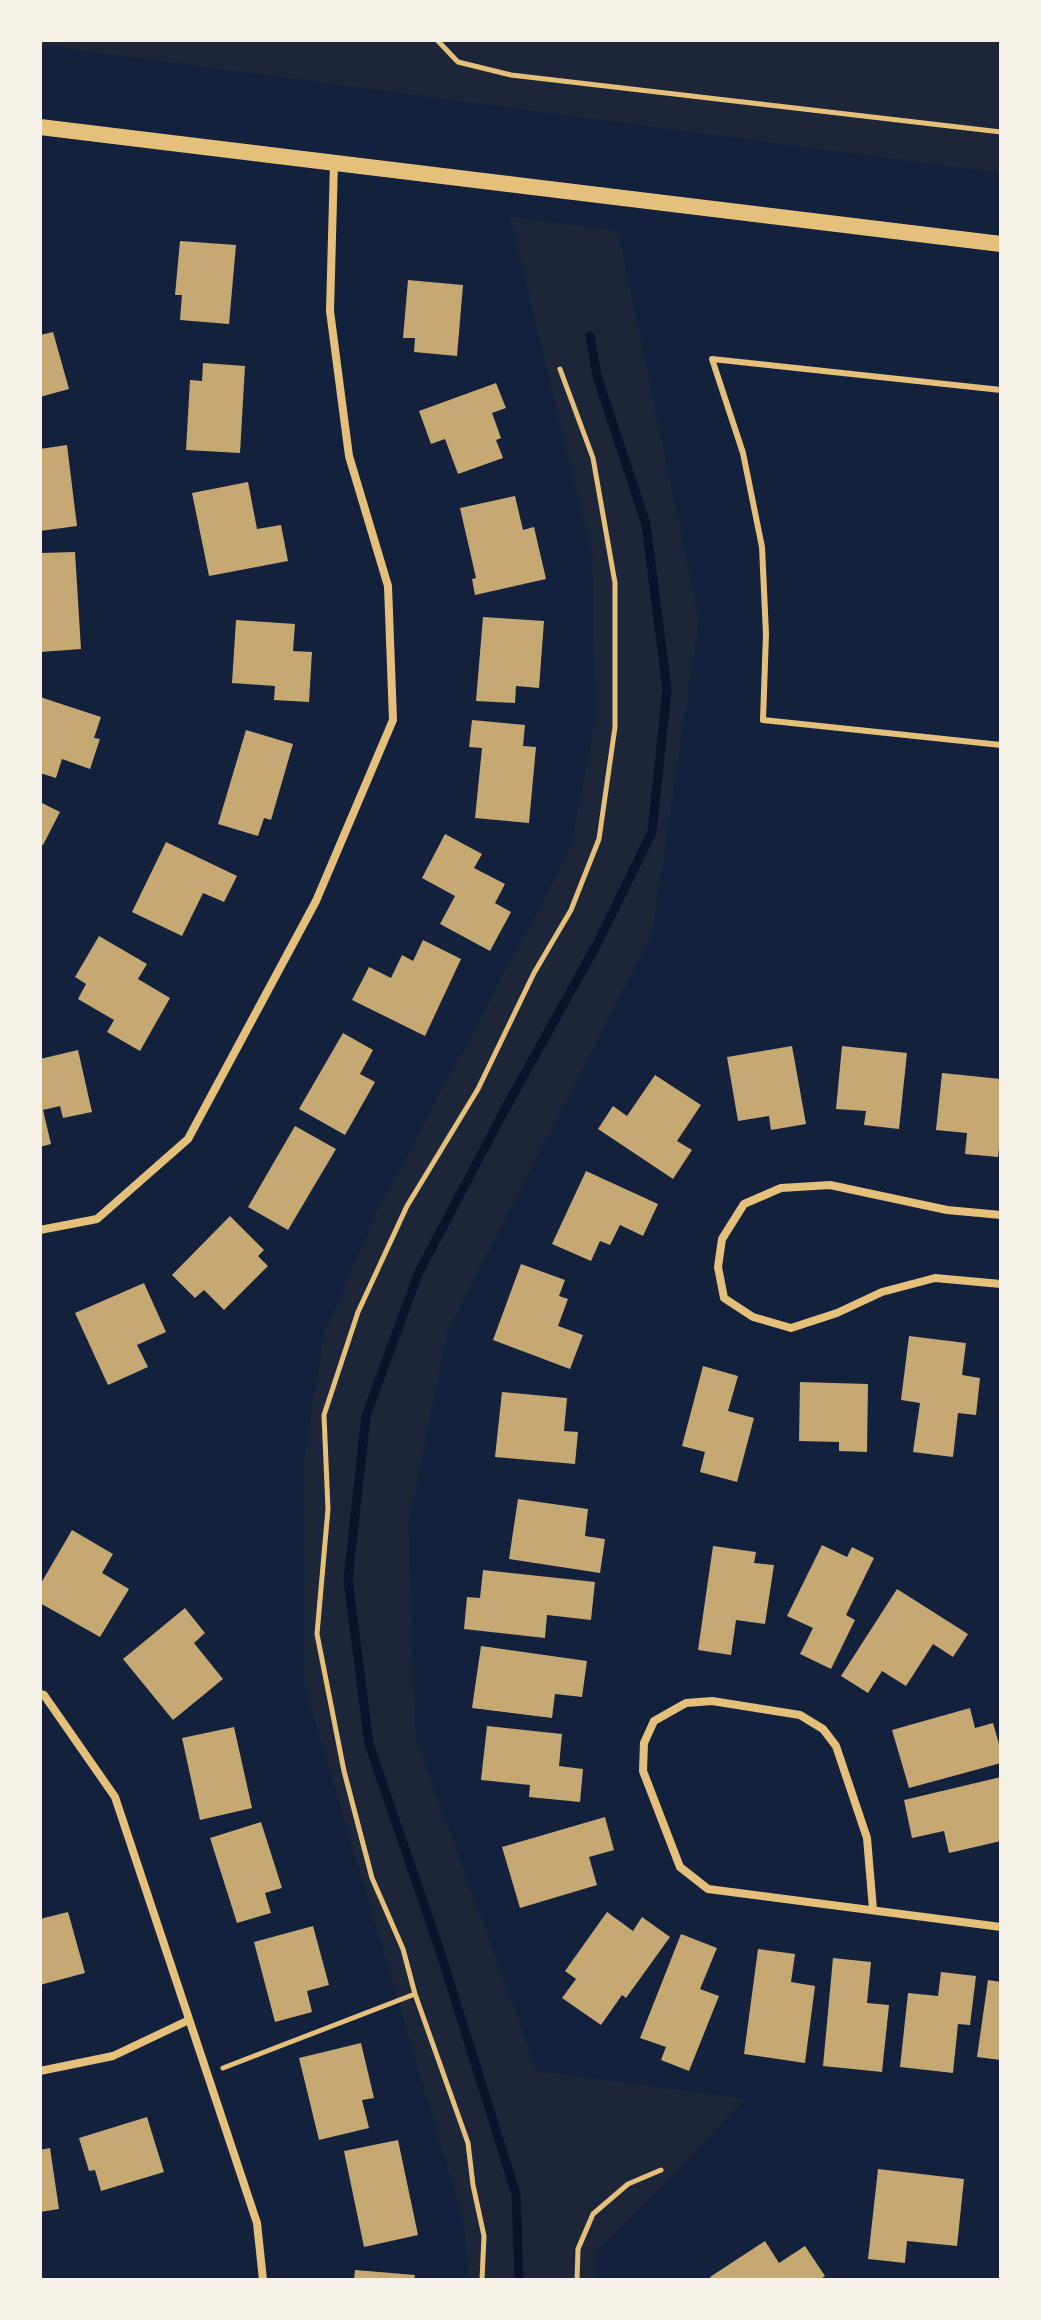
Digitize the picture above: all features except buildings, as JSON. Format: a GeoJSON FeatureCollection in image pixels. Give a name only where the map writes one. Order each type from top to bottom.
{"type":"FeatureCollection","features":[{"type":"Feature","properties":{"kind":"main road"},"geometry":{"type":"LineString","coordinates":[[40,127],[1001,244]]}},
{"type":"Feature","properties":{"kind":"street"},"geometry":{"type":"LineString","coordinates":[[40,1230],[97,1219],[188,1139],[316,901],[393,720],[388,586],[349,456],[330,311],[334,162]]}},
{"type":"Feature","properties":{"kind":"street"},"geometry":{"type":"LineString","coordinates":[[1001,1215],[947,1210],[830,1185],[781,1188],[744,1204],[722,1239],[718,1267],[724,1298],[753,1317],[791,1328],[837,1313],[882,1292],[935,1278],[1001,1284]]}},
{"type":"Feature","properties":{"kind":"street"},"geometry":{"type":"LineString","coordinates":[[40,1694],[44,1695],[115,1797],[257,2223],[263,2280]]}},
{"type":"Feature","properties":{"kind":"street"},"geometry":{"type":"LineString","coordinates":[[873,1909],[867,1838],[836,1746],[823,1729],[800,1715],[712,1701],[686,1703],[654,1721],[644,1743],[643,1771],[680,1867],[708,1889],[1001,1927]]}},
{"type":"Feature","properties":{"kind":"street"},"geometry":{"type":"LineString","coordinates":[[40,2071],[113,2056],[189,2020]]}},
{"type":"Feature","properties":{"kind":"lane"},"geometry":{"type":"LineString","coordinates":[[1001,390],[712,359],[743,453],[762,547],[766,634],[763,720],[1001,745]]}},
{"type":"Feature","properties":{"kind":"path"},"geometry":{"type":"LineString","coordinates":[[437,40],[458,62],[511,75],[1001,132]]}},
{"type":"Feature","properties":{"kind":"path"},"geometry":{"type":"LineString","coordinates":[[482,2280],[484,2236],[468,2143],[415,1994],[403,1949],[372,1878],[344,1771],[317,1634],[328,1509],[324,1415],[358,1312],[407,1206],[478,1089],[534,973],[571,910],[599,839],[615,727],[615,583],[593,458],[560,369]]}},
{"type":"Feature","properties":{"kind":"path"},"geometry":{"type":"LineString","coordinates":[[207,2074],[415,1994]]}},
{"type":"Feature","properties":{"kind":"path"},"geometry":{"type":"LineString","coordinates":[[577,2280],[578,2249],[593,2214],[628,2184],[661,2170]]}},
{"type":"Feature","properties":{"kind":"shaded area"},"geometry":{"type":"Polygon","coordinates":[[[40,40],[1001,40],[1001,173],[40,45],[40,40]]]}},
{"type":"Feature","properties":{"kind":"shaded area"},"geometry":{"type":"Polygon","coordinates":[[[510,217],[618,231],[699,620],[652,934],[448,1330],[409,1522],[415,1737],[537,2071],[746,2099],[596,2253],[594,2280],[468,2280],[465,2226],[305,1687],[305,1455],[324,1333],[377,1212],[570,850],[595,723],[593,559],[510,217]]]}},
{"type":"Feature","properties":{"kind":"waterway"},"geometry":{"type":"LineString","coordinates":[[519,2280],[516,2194],[440,1951],[369,1744],[348,1580],[366,1416],[418,1274],[597,944],[652,832],[667,690],[646,524],[597,376],[590,336]]}}]}
